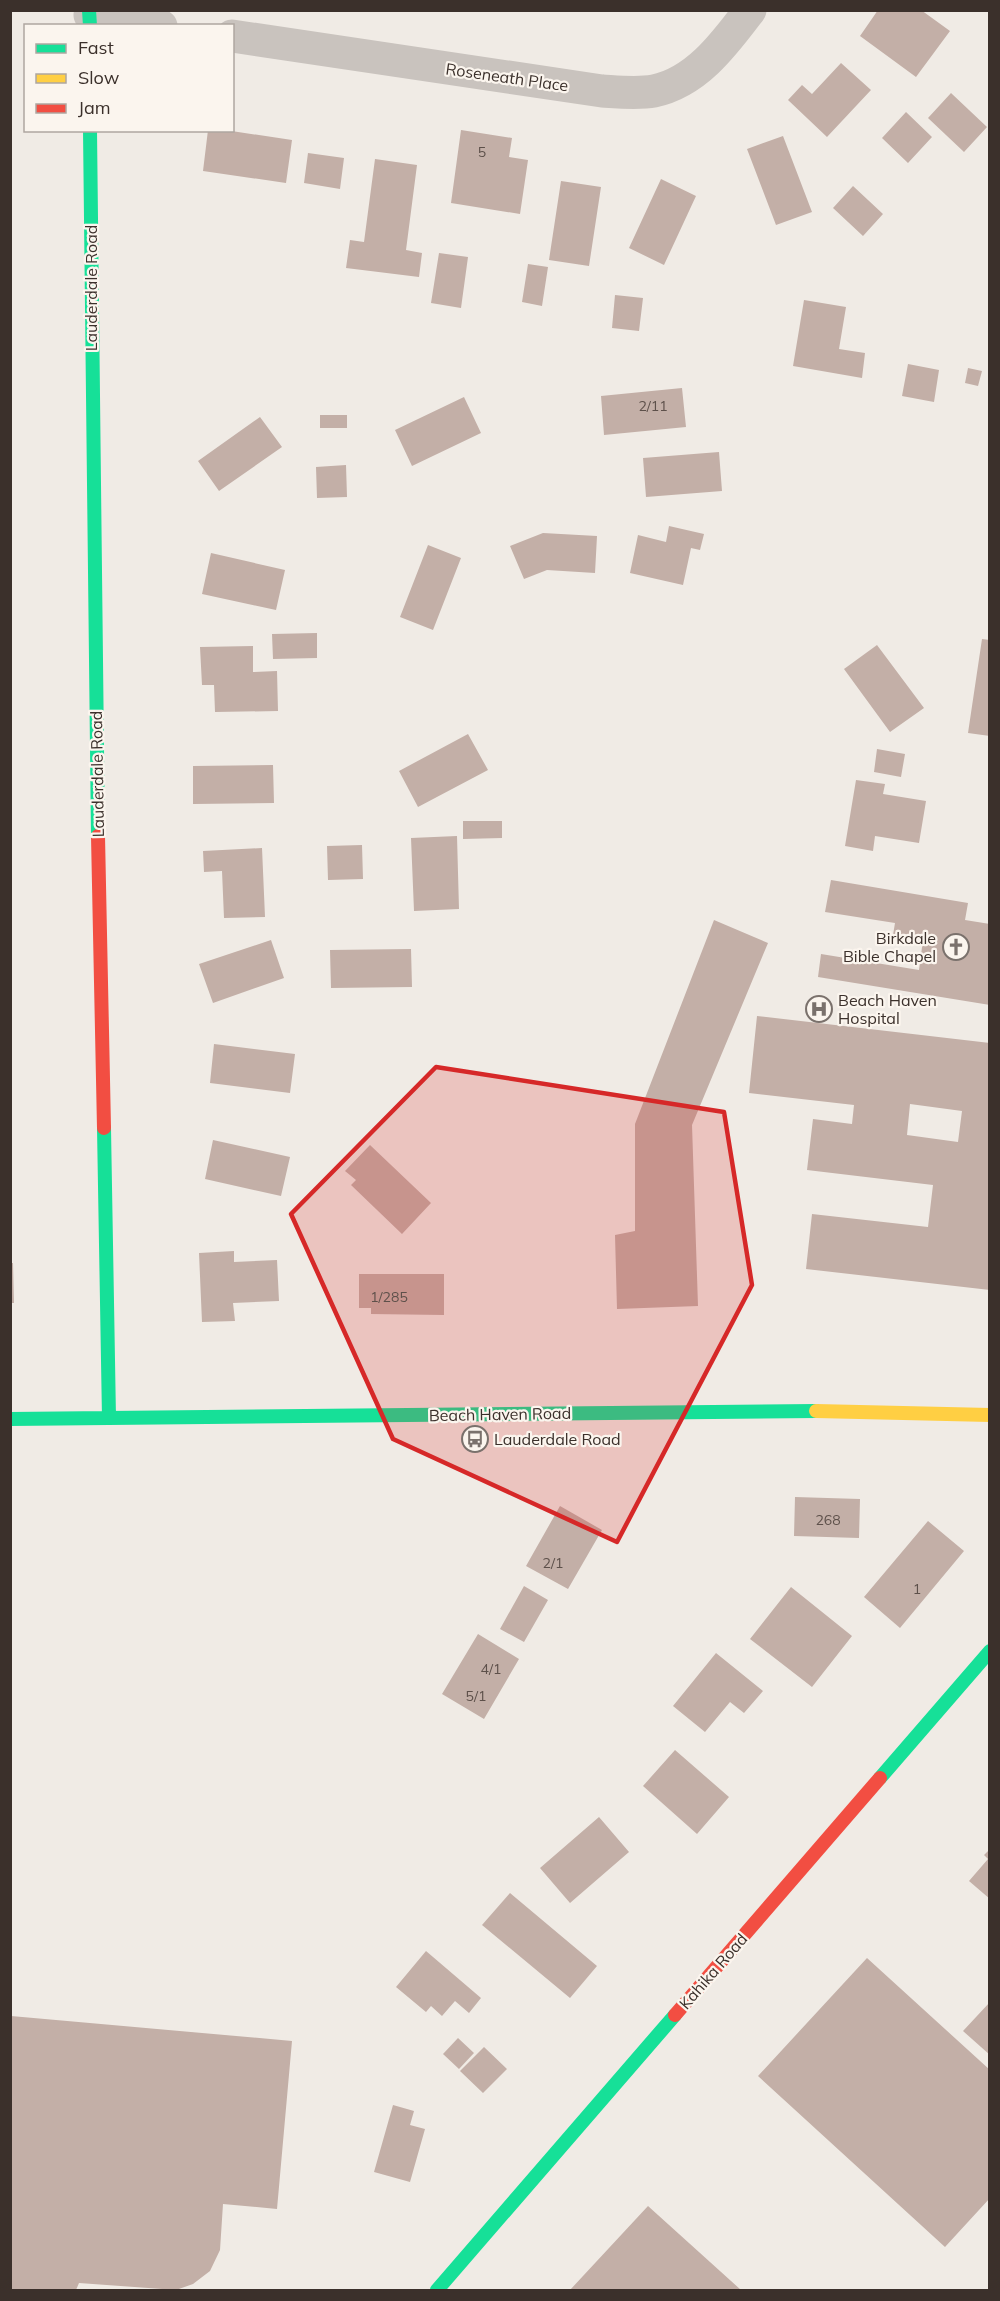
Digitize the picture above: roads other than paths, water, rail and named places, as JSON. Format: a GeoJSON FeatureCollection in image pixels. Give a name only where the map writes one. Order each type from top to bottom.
{"type":"FeatureCollection","features":[{"type":"Feature","properties":{"kind":"street","name":"Roseneath Place"},"geometry":{"type":"LineString","coordinates":[[234,36],[629,93],[654,91],[678,83],[702,66],[727,41],[750,10]]}},
{"type":"Feature","properties":{"kind":"street"},"geometry":{"type":"LineString","coordinates":[[90,17],[145,24]]}},
{"type":"Feature","properties":{"kind":"street","name":"Lauderdale Road"},"geometry":{"type":"LineString","coordinates":[[90,132],[94,625],[109,1418]]}},
{"type":"Feature","properties":{"kind":"street","name":"Beach Haven Road"},"geometry":{"type":"LineString","coordinates":[[10,1419],[813,1411],[990,1414]]}},
{"type":"Feature","properties":{"kind":"street","name":"Kahika Road"},"geometry":{"type":"LineString","coordinates":[[437,2290],[990,1651]]}},
{"type":"Feature","properties":{"kind":"place","name":"Birkdale Bible Chapel"},"geometry":{"type":"Point","coordinates":[956,947]}},
{"type":"Feature","properties":{"kind":"place","name":"Beach Haven Hospital"},"geometry":{"type":"Point","coordinates":[819,1009]}},
{"type":"Feature","properties":{"kind":"place","name":"Lauderdale Road"},"geometry":{"type":"Point","coordinates":[475,1439]}}]}
